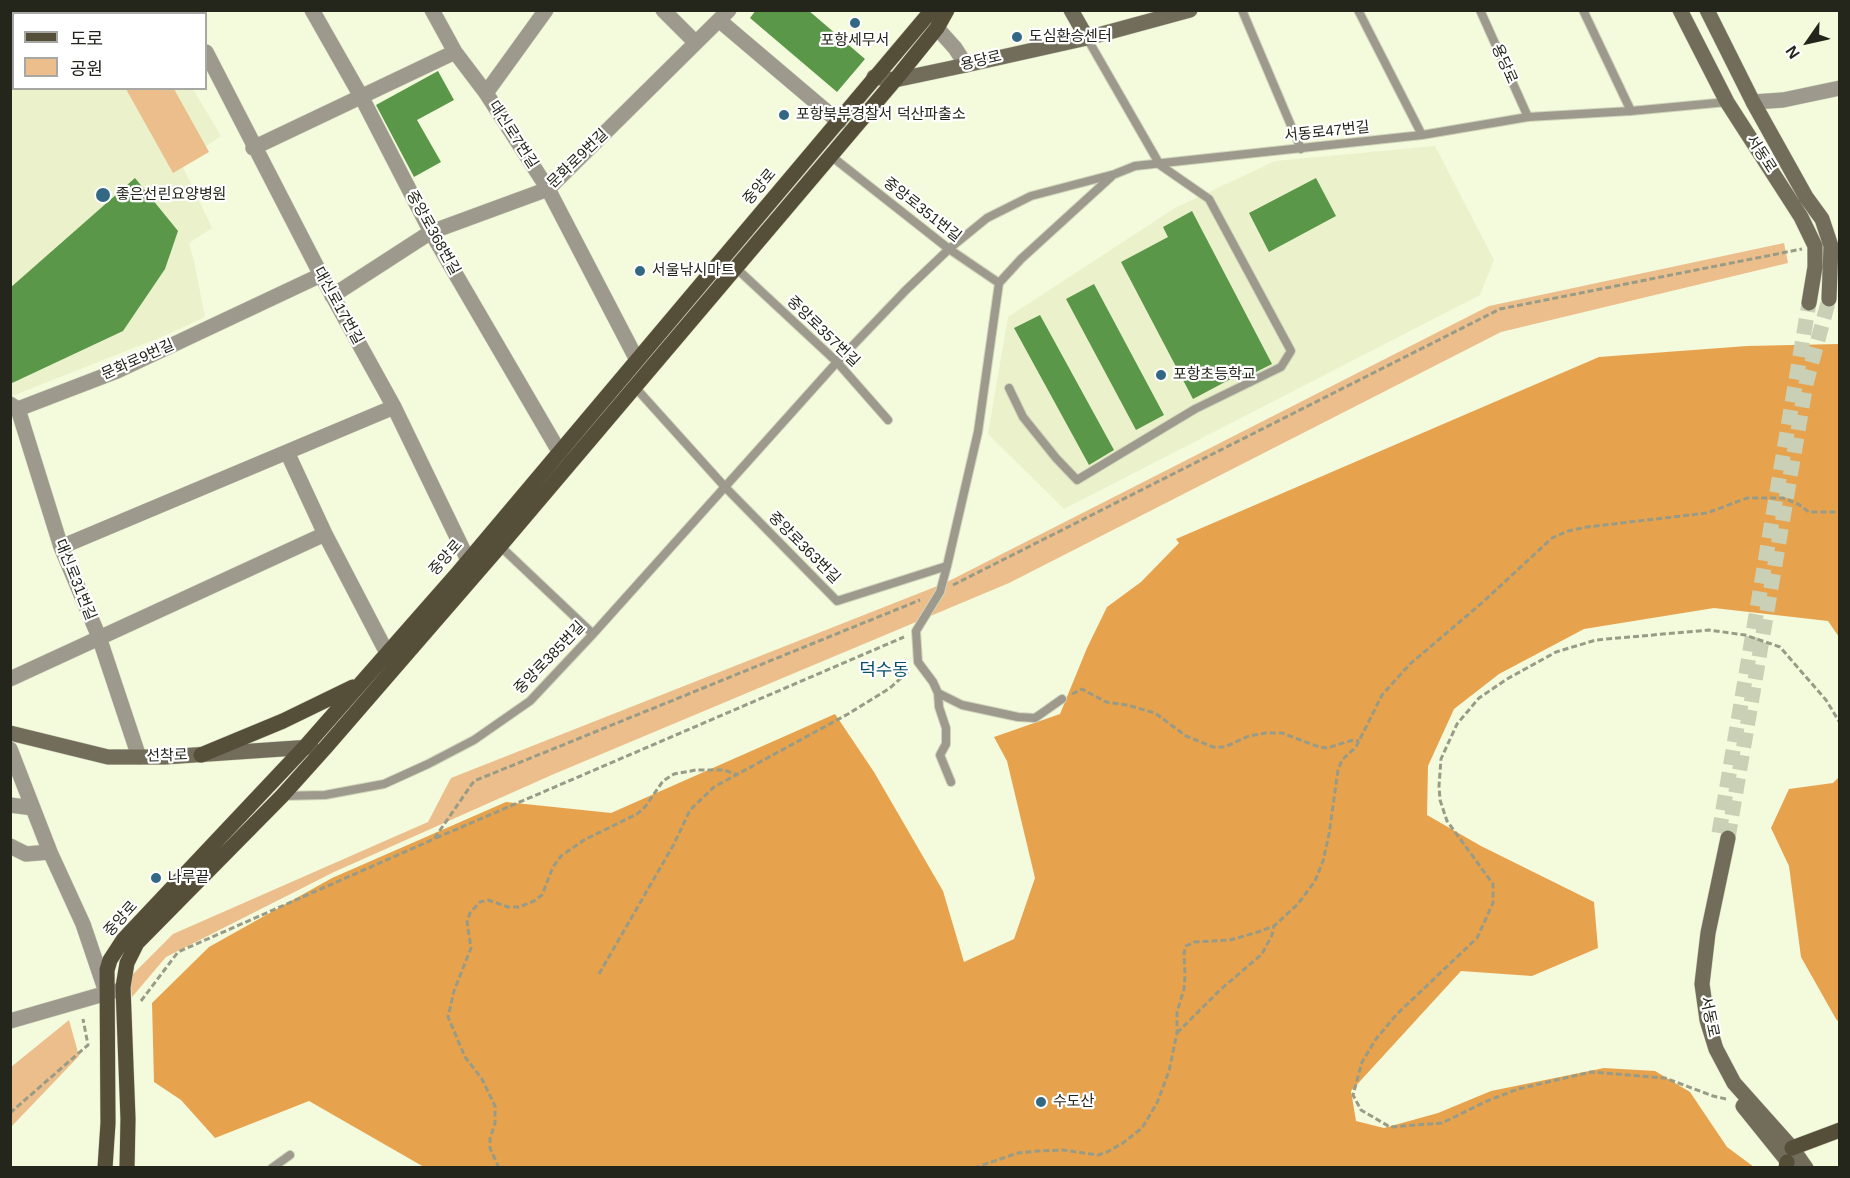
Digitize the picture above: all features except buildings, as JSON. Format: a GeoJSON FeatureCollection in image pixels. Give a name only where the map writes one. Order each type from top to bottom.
{"type":"FeatureCollection","features":[{"type":"Feature","properties":{"kind":"main road","name":"중앙로"},"geometry":{"type":"LineString","coordinates":[[105,1167],[108,1123],[106,993],[110,960],[123,940],[304,748],[468,560],[932,10]]}},
{"type":"Feature","properties":{"kind":"main road","name":"중앙로"},"geometry":{"type":"LineString","coordinates":[[127,1167],[128,1119],[123,987],[127,963],[137,943],[282,796],[326,747],[831,156],[895,80],[937,27],[947,10]]}},
{"type":"Feature","properties":{"kind":"main road"},"geometry":{"type":"LineString","coordinates":[[1071,10],[1087,38]]}},
{"type":"Feature","properties":{"kind":"main road","name":"용당로"},"geometry":{"type":"LineString","coordinates":[[874,78],[895,80],[966,65],[1087,38],[1190,10]]}},
{"type":"Feature","properties":{"kind":"main road","name":"서동로"},"geometry":{"type":"LineString","coordinates":[[1680,10],[1727,102],[1801,216],[1815,246],[1815,267],[1809,303]]}},
{"type":"Feature","properties":{"kind":"main road","name":"서동로"},"geometry":{"type":"LineString","coordinates":[[1707,10],[1753,102],[1806,197],[1822,219],[1831,246],[1829,299]]}},
{"type":"Feature","properties":{"kind":"main road"},"geometry":{"type":"LineString","coordinates":[[201,755],[283,721],[359,684]]}},
{"type":"Feature","properties":{"kind":"main road","name":"선착로"},"geometry":{"type":"LineString","coordinates":[[10,733],[108,757],[139,758],[326,747]]}},
{"type":"Feature","properties":{"kind":"main road","name":"서동로"},"geometry":{"type":"LineString","coordinates":[[1790,1161],[1734,1083],[1716,1049],[1707,1020],[1702,984],[1723,836],[1702,931],[1698,985],[1710,1052],[1729,1089],[1790,1161],[1806,1167]]}},
{"type":"Feature","properties":{"kind":"main road"},"geometry":{"type":"LineString","coordinates":[[1790,1161],[1839,1130]]}},
{"type":"Feature","properties":{"kind":"street"},"geometry":{"type":"LineString","coordinates":[[186,12],[192,10]]}},
{"type":"Feature","properties":{"kind":"street","name":"중앙로368번길"},"geometry":{"type":"LineString","coordinates":[[312,10],[362,98],[431,232],[560,453]]}},
{"type":"Feature","properties":{"kind":"street","name":"대신로7번길"},"geometry":{"type":"LineString","coordinates":[[432,10],[455,52],[486,93],[548,189],[637,360]]}},
{"type":"Feature","properties":{"kind":"street"},"geometry":{"type":"LineString","coordinates":[[486,93],[546,10]]}},
{"type":"Feature","properties":{"kind":"street"},"geometry":{"type":"LineString","coordinates":[[663,10],[695,42]]}},
{"type":"Feature","properties":{"kind":"street"},"geometry":{"type":"LineString","coordinates":[[725,16],[839,122]]}},
{"type":"Feature","properties":{"kind":"street","name":"문화로9번길"},"geometry":{"type":"LineString","coordinates":[[333,296],[431,232],[548,189],[695,42],[725,16]]}},
{"type":"Feature","properties":{"kind":"street"},"geometry":{"type":"LineString","coordinates":[[937,27],[956,48],[966,65]]}},
{"type":"Feature","properties":{"kind":"street"},"geometry":{"type":"LineString","coordinates":[[253,148],[455,52]]}},
{"type":"Feature","properties":{"kind":"street","name":"대신로17번길"},"geometry":{"type":"LineString","coordinates":[[207,54],[253,148],[394,407],[468,560]]}},
{"type":"Feature","properties":{"kind":"street"},"geometry":{"type":"LineString","coordinates":[[1753,102],[1783,100],[1839,88]]}},
{"type":"Feature","properties":{"kind":"street","name":"문화로9번길"},"geometry":{"type":"LineString","coordinates":[[14,407],[117,371],[321,275]]}},
{"type":"Feature","properties":{"kind":"street","name":"대신로31번길"},"geometry":{"type":"LineString","coordinates":[[14,407],[60,547],[99,637],[139,758]]}},
{"type":"Feature","properties":{"kind":"street"},"geometry":{"type":"LineString","coordinates":[[60,547],[394,407]]}},
{"type":"Feature","properties":{"kind":"street"},"geometry":{"type":"LineString","coordinates":[[287,452],[325,534],[387,653]]}},
{"type":"Feature","properties":{"kind":"street"},"geometry":{"type":"LineString","coordinates":[[10,679],[325,534]]}},
{"type":"Feature","properties":{"kind":"street"},"geometry":{"type":"LineString","coordinates":[[10,749],[51,852],[83,924],[106,993]]}},
{"type":"Feature","properties":{"kind":"street"},"geometry":{"type":"LineString","coordinates":[[10,805],[33,808]]}},
{"type":"Feature","properties":{"kind":"street"},"geometry":{"type":"LineString","coordinates":[[10,846],[26,854],[51,852]]}},
{"type":"Feature","properties":{"kind":"street"},"geometry":{"type":"LineString","coordinates":[[10,1021],[123,987]]}},
{"type":"Feature","properties":{"kind":"lane"},"geometry":{"type":"LineString","coordinates":[[1242,10],[1301,149]]}},
{"type":"Feature","properties":{"kind":"lane"},"geometry":{"type":"LineString","coordinates":[[1358,10],[1422,135]]}},
{"type":"Feature","properties":{"kind":"lane","name":"용당로"},"geometry":{"type":"LineString","coordinates":[[1480,10],[1528,117]]}},
{"type":"Feature","properties":{"kind":"lane"},"geometry":{"type":"LineString","coordinates":[[1584,10],[1631,111]]}},
{"type":"Feature","properties":{"kind":"lane"},"geometry":{"type":"LineString","coordinates":[[1009,388],[1023,417],[1077,480],[1195,409],[1281,367],[1291,351],[1209,199],[1160,165],[1087,38]]}},
{"type":"Feature","properties":{"kind":"lane","name":"서동로47번길"},"geometry":{"type":"LineString","coordinates":[[837,362],[949,249],[987,218],[1031,196],[1115,174],[1135,166],[1422,135],[1528,117],[1727,102]]}},
{"type":"Feature","properties":{"kind":"lane","name":"중앙로351번길"},"geometry":{"type":"LineString","coordinates":[[831,156],[949,249],[999,284]]}},
{"type":"Feature","properties":{"kind":"lane"},"geometry":{"type":"LineString","coordinates":[[951,782],[940,755],[946,744],[946,728],[939,707],[938,693],[918,662],[916,631],[940,592],[947,566],[978,432],[999,284],[1021,259],[1115,174]]}},
{"type":"Feature","properties":{"kind":"lane","name":"중앙로357번길"},"geometry":{"type":"LineString","coordinates":[[736,268],[837,362],[888,420]]}},
{"type":"Feature","properties":{"kind":"lane","name":"중앙로385번길"},"geometry":{"type":"LineString","coordinates":[[282,796],[324,795],[384,784],[474,740],[530,701],[837,362]]}},
{"type":"Feature","properties":{"kind":"lane","name":"중앙로363번길"},"geometry":{"type":"LineString","coordinates":[[634,386],[725,488],[837,601],[947,566]]}},
{"type":"Feature","properties":{"kind":"lane"},"geometry":{"type":"LineString","coordinates":[[500,546],[593,634]]}},
{"type":"Feature","properties":{"kind":"lane"},"geometry":{"type":"LineString","coordinates":[[938,693],[962,705],[1018,717],[1035,718],[1062,699]]}},
{"type":"Feature","properties":{"kind":"lane"},"geometry":{"type":"LineString","coordinates":[[272,1167],[290,1155]]}},
{"type":"Feature","properties":{"kind":"path"},"geometry":{"type":"LineString","coordinates":[[974,1167],[1018,1154],[1038,1151],[1063,1150],[1098,1155],[1123,1143],[1142,1128],[1156,1103],[1169,1071],[1177,1033],[1176,1022],[1184,989],[1186,946],[1194,942],[1238,939],[1274,926],[1298,904],[1319,871],[1329,834],[1338,770],[1342,760],[1356,747],[1382,695],[1401,673],[1560,533],[1587,527],[1707,513],[1747,498],[1784,498],[1809,512],[1839,512]]}},
{"type":"Feature","properties":{"kind":"path"},"geometry":{"type":"LineString","coordinates":[[1740,1102],[1713,1096],[1665,1078],[1592,1072],[1518,1089],[1486,1101],[1442,1123],[1390,1127],[1361,1110],[1353,1095],[1362,1062],[1376,1039],[1397,1014],[1477,938],[1493,903],[1493,884],[1447,821],[1440,800],[1439,786],[1441,759],[1457,724],[1479,698],[1507,679],[1556,652],[1596,640],[1709,630],[1745,635],[1780,647],[1826,700],[1839,723]]}},
{"type":"Feature","properties":{"kind":"path"},"geometry":{"type":"LineString","coordinates":[[434,839],[916,631]]}},
{"type":"Feature","properties":{"kind":"path"},"geometry":{"type":"LineString","coordinates":[[599,974],[674,844],[690,810],[714,788],[848,714],[890,688],[918,662]]}},
{"type":"Feature","properties":{"kind":"path"},"geometry":{"type":"LineString","coordinates":[[1062,699],[1082,689],[1106,702],[1155,713],[1186,736],[1214,747],[1225,747],[1250,736],[1266,733],[1282,733],[1327,748],[1353,740],[1359,741]]}},
{"type":"Feature","properties":{"kind":"path"},"geometry":{"type":"LineString","coordinates":[[499,1167],[490,1148],[495,1123],[495,1106],[482,1079],[465,1057],[448,1017],[454,991],[471,948],[467,922],[470,913],[480,902],[488,900],[508,907],[519,907],[534,901],[542,895],[561,856],[594,834],[637,814],[645,807],[663,781],[674,774],[696,770],[724,770],[738,776]]}},
{"type":"Feature","properties":{"kind":"path"},"geometry":{"type":"LineString","coordinates":[[1177,1033],[1220,990],[1254,962],[1267,946],[1274,926]]}},
{"type":"Feature","properties":{"kind":"path"},"geometry":{"type":"LineString","coordinates":[[10,1113],[88,1046],[83,1019]]}},
{"type":"Feature","properties":{"kind":"path"},"geometry":{"type":"LineString","coordinates":[[888,1167],[911,1167]]}},
{"type":"Feature","properties":{"kind":"shaded area","name":"좋은선린요양병원"},"geometry":{"type":"Polygon","coordinates":[[[10,11],[16,11],[12,12],[12,90],[194,90],[221,136],[181,163],[212,228],[189,243],[205,317],[164,336],[12,396],[10,11]]]}},
{"type":"Feature","properties":{"kind":"shaded area","name":"포항초등학교"},"geometry":{"type":"Polygon","coordinates":[[[1435,146],[1494,260],[1480,295],[1064,509],[988,434],[1008,317],[1175,208],[1275,161],[1435,146]]]}},
{"type":"Feature","properties":{"kind":"shaded area"},"geometry":{"type":"Polygon","coordinates":[[[1839,344],[1839,637],[1828,621],[1714,608],[1584,629],[1499,674],[1454,709],[1428,766],[1427,815],[1481,846],[1594,902],[1598,948],[1532,976],[1461,971],[1351,1091],[1356,1121],[1384,1128],[1438,1113],[1491,1091],[1604,1068],[1655,1071],[1690,1092],[1727,1147],[1754,1167],[424,1167],[309,1101],[215,1138],[181,1100],[154,1082],[152,1003],[209,947],[332,878],[506,802],[611,813],[835,714],[874,772],[943,891],[964,962],[1014,939],[1035,878],[1007,761],[994,737],[1060,714],[1087,648],[1107,607],[1141,582],[1179,543],[1176,539],[1599,357],[1747,346],[1839,344]]]}},
{"type":"Feature","properties":{"kind":"shaded area"},"geometry":{"type":"Polygon","coordinates":[[[1839,777],[1839,1022],[1801,957],[1789,866],[1771,828],[1789,789],[1833,783],[1839,777]]]}},
{"type":"Feature","properties":{"kind":"green space"},"geometry":{"type":"Polygon","coordinates":[[[127,90],[175,90],[209,152],[173,173],[127,90]]]}},
{"type":"Feature","properties":{"kind":"green space"},"geometry":{"type":"Polygon","coordinates":[[[1784,243],[1788,263],[1501,332],[1009,583],[554,774],[334,872],[166,957],[132,997],[130,977],[173,934],[428,822],[451,778],[945,583],[1489,306],[1784,243]]]}},
{"type":"Feature","properties":{"kind":"green space"},"geometry":{"type":"Polygon","coordinates":[[[69,1020],[79,1056],[11,1127],[11,1067],[69,1020]]]}},
{"type":"Feature","properties":{"kind":"tunnel"},"geometry":{"type":"LineString","coordinates":[[1728,838],[1806,384],[1829,299]]}},
{"type":"Feature","properties":{"kind":"tunnel"},"geometry":{"type":"LineString","coordinates":[[1719,833],[1809,303]]}},
{"type":"Feature","properties":{"kind":"place","name":"포항세무서"},"geometry":{"type":"Point","coordinates":[855,23]}},
{"type":"Feature","properties":{"kind":"place","name":"도심환승센터"},"geometry":{"type":"Point","coordinates":[1017,37]}},
{"type":"Feature","properties":{"kind":"place","name":"포항북부경찰서 덕산파출소"},"geometry":{"type":"Point","coordinates":[784,115]}},
{"type":"Feature","properties":{"kind":"place","name":"좋은선린요양병원"},"geometry":{"type":"Point","coordinates":[103,195]}},
{"type":"Feature","properties":{"kind":"place","name":"서울낚시마트"},"geometry":{"type":"Point","coordinates":[640,271]}},
{"type":"Feature","properties":{"kind":"place","name":"포항초등학교"},"geometry":{"type":"Point","coordinates":[1161,375]}},
{"type":"Feature","properties":{"kind":"place","name":"나루끝"},"geometry":{"type":"Point","coordinates":[156,878]}},
{"type":"Feature","properties":{"kind":"place","name":"수도산"},"geometry":{"type":"Point","coordinates":[1041,1102]}},
{"type":"Feature","properties":{"kind":"district","name":"덕수동"},"geometry":{"type":"Point","coordinates":[884,671]}}]}
